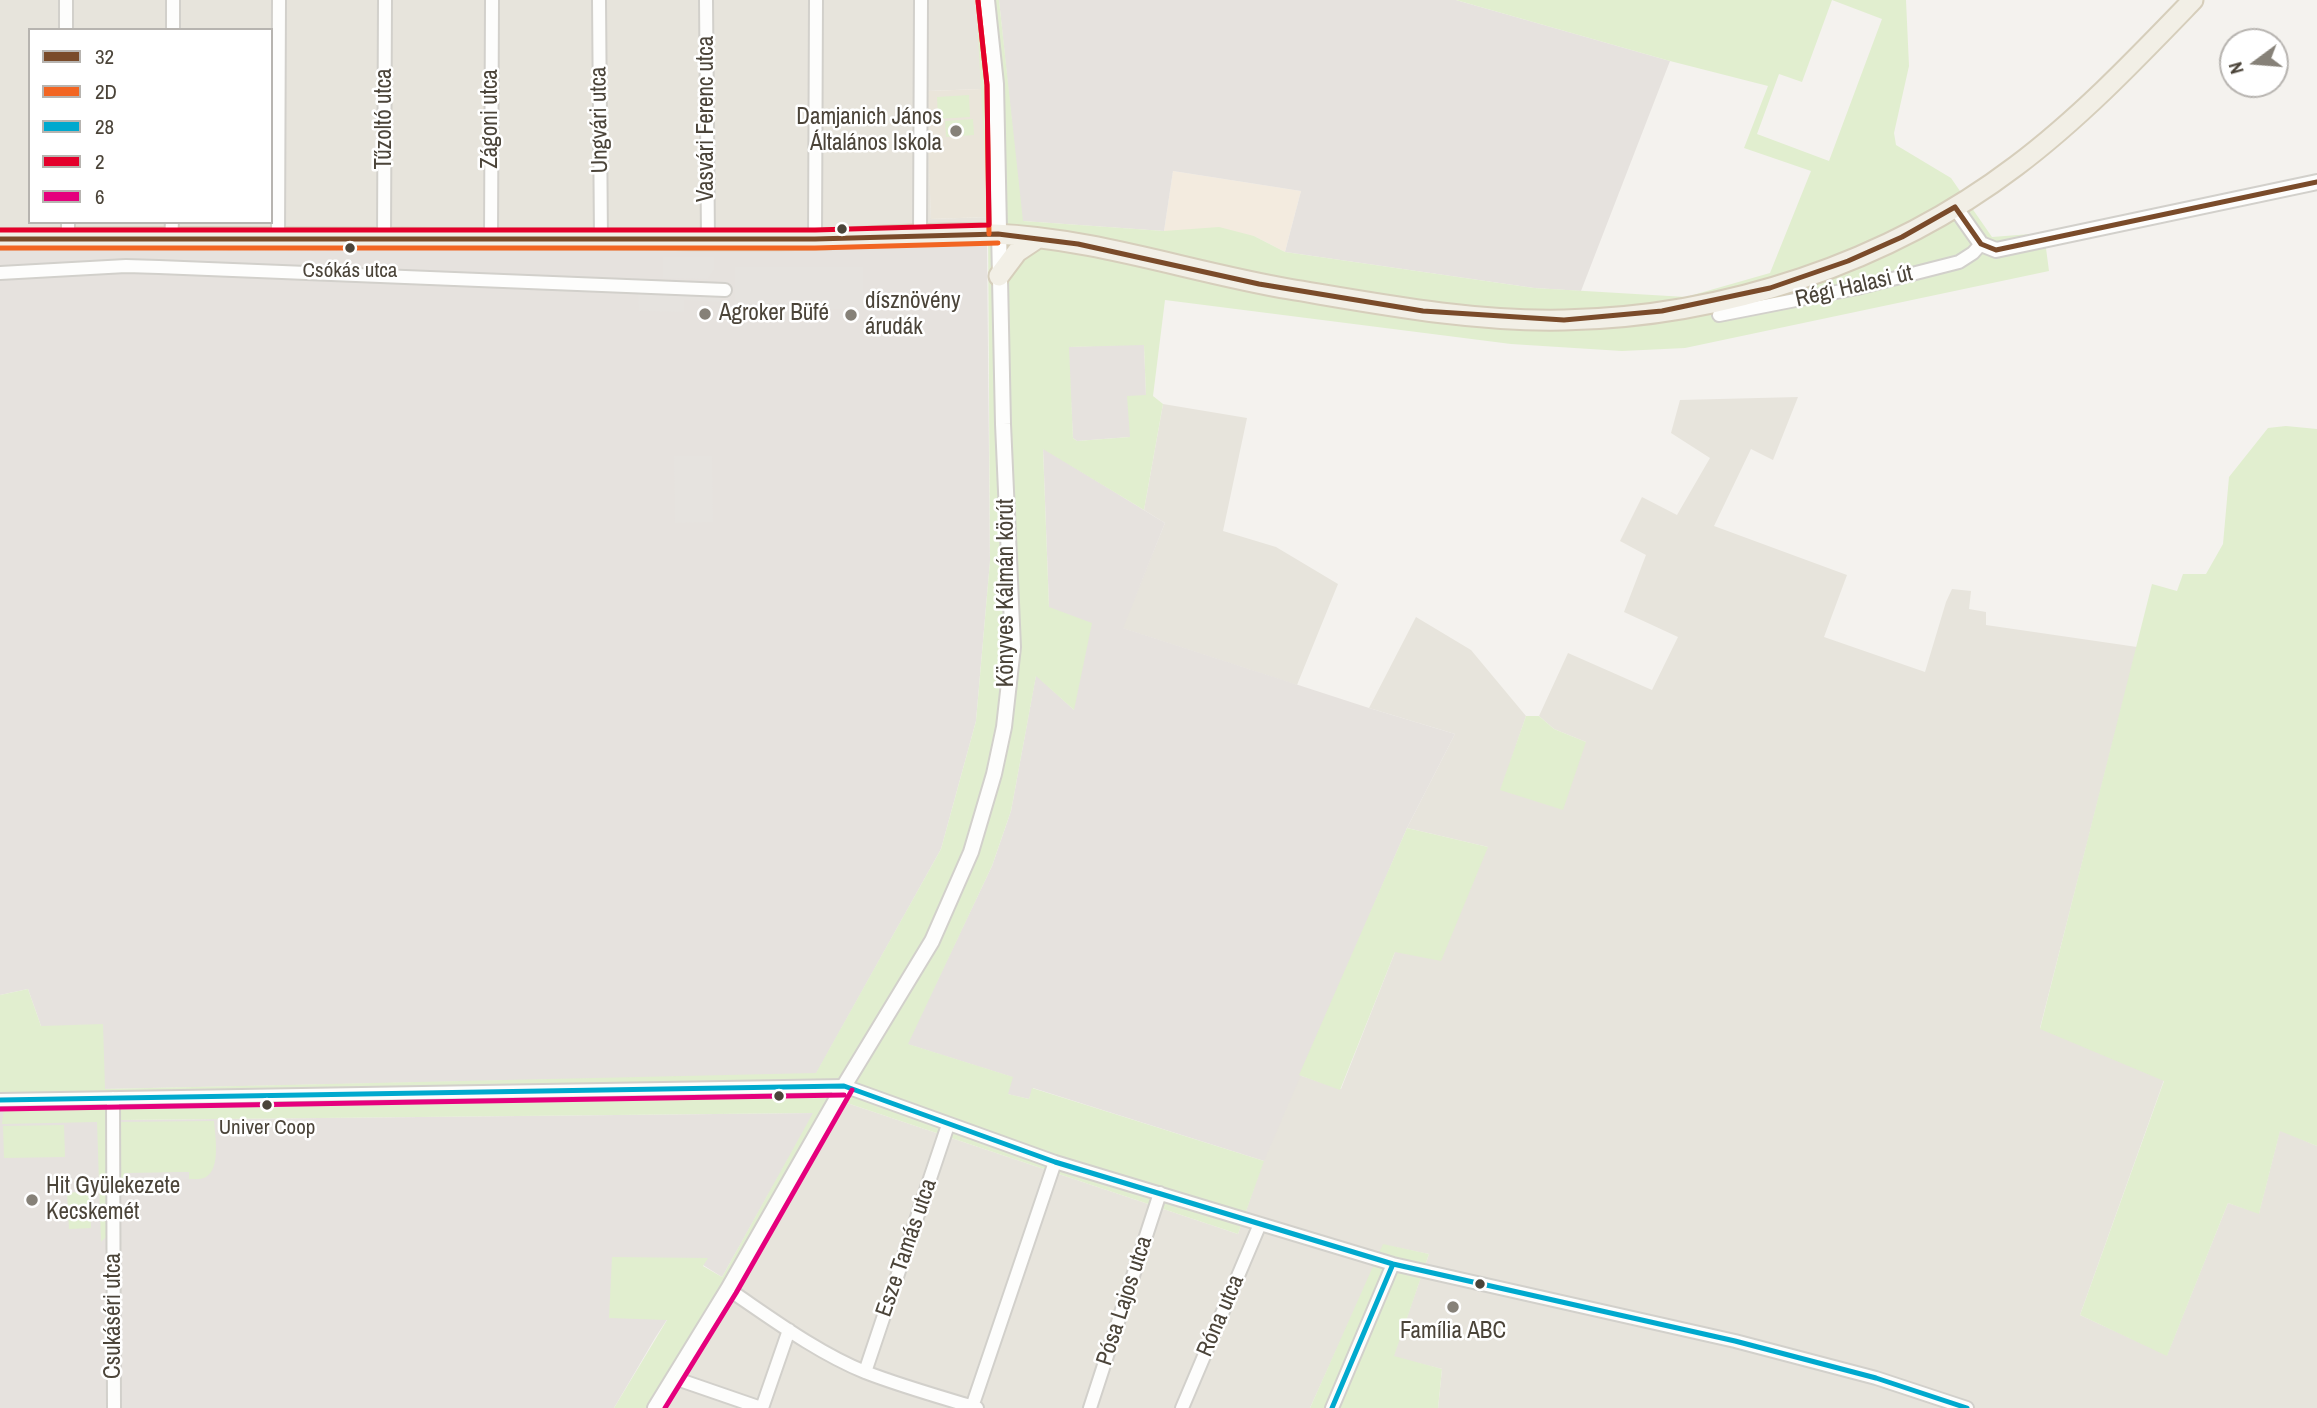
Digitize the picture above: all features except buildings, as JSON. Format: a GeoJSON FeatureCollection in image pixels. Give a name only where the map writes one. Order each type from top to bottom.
{"type":"FeatureCollection","features":[{"type":"Feature","properties":{"kind":"main road"},"geometry":{"type":"LineString","coordinates":[[0,239],[68,230],[171,230],[278,239],[815,239],[998,234],[1038,238],[1126,254],[1259,284],[1423,311],[1564,320],[1662,310],[1770,288],[1823,270],[1902,237],[1955,207],[2016,166],[2066,124],[2117,79],[2193,0]]}},
{"type":"Feature","properties":{"kind":"main road"},"geometry":{"type":"LineString","coordinates":[[999,276],[1017,252],[1038,238]]}},
{"type":"Feature","properties":{"kind":"street"},"geometry":{"type":"LineString","coordinates":[[66,0],[66,28]]}},
{"type":"Feature","properties":{"kind":"street"},"geometry":{"type":"LineString","coordinates":[[173,0],[173,28]]}},
{"type":"Feature","properties":{"kind":"street"},"geometry":{"type":"LineString","coordinates":[[278,239],[275,90],[279,0]]}},
{"type":"Feature","properties":{"kind":"street","name":"Tűzoltó utca"},"geometry":{"type":"LineString","coordinates":[[384,239],[385,0]]}},
{"type":"Feature","properties":{"kind":"street","name":"Zágoni utca"},"geometry":{"type":"LineString","coordinates":[[491,239],[492,0]]}},
{"type":"Feature","properties":{"kind":"street","name":"Ungvári utca"},"geometry":{"type":"LineString","coordinates":[[599,0],[601,239]]}},
{"type":"Feature","properties":{"kind":"street","name":"Vasvári Ferenc utca"},"geometry":{"type":"LineString","coordinates":[[706,0],[708,239]]}},
{"type":"Feature","properties":{"kind":"street"},"geometry":{"type":"LineString","coordinates":[[815,239],[816,0]]}},
{"type":"Feature","properties":{"kind":"street"},"geometry":{"type":"LineString","coordinates":[[920,235],[921,0]]}},
{"type":"Feature","properties":{"kind":"street","name":"Könyves Kálmán körút"},"geometry":{"type":"LineString","coordinates":[[655,1408],[932,941],[982,820],[1004,727],[1013,647],[999,276],[996,84],[987,0]]}},
{"type":"Feature","properties":{"kind":"street"},"geometry":{"type":"LineString","coordinates":[[1955,207],[1981,244],[1996,250],[2317,183]]}},
{"type":"Feature","properties":{"kind":"street","name":"Régi Halasi út"},"geometry":{"type":"LineString","coordinates":[[1719,315],[1857,288],[1959,262],[1981,244]]}},
{"type":"Feature","properties":{"kind":"street"},"geometry":{"type":"LineString","coordinates":[[0,273],[114,267],[184,268],[725,290]]}},
{"type":"Feature","properties":{"kind":"street"},"geometry":{"type":"LineString","coordinates":[[0,1100],[844,1086],[1055,1162],[1393,1264],[1748,1345],[1876,1378],[1967,1408]]}},
{"type":"Feature","properties":{"kind":"street","name":"Csukáséri utca"},"geometry":{"type":"LineString","coordinates":[[113,1098],[114,1408]]}},
{"type":"Feature","properties":{"kind":"street","name":"Esze Tamás utca"},"geometry":{"type":"LineString","coordinates":[[865,1372],[948,1125]]}},
{"type":"Feature","properties":{"kind":"street"},"geometry":{"type":"LineString","coordinates":[[727,1289],[789,1330],[865,1372],[956,1405],[975,1407],[1055,1162]]}},
{"type":"Feature","properties":{"kind":"street","name":"Pósa Lajos utca"},"geometry":{"type":"LineString","coordinates":[[1090,1408],[1160,1194]]}},
{"type":"Feature","properties":{"kind":"street","name":"Róna utca"},"geometry":{"type":"LineString","coordinates":[[1182,1408],[1260,1224]]}},
{"type":"Feature","properties":{"kind":"street"},"geometry":{"type":"LineString","coordinates":[[1332,1408],[1393,1264]]}},
{"type":"Feature","properties":{"kind":"street"},"geometry":{"type":"LineString","coordinates":[[674,1378],[742,1405],[761,1408],[789,1330]]}},
{"type":"Feature","properties":{"kind":"shaded area"},"geometry":{"type":"Polygon","coordinates":[[[0,0],[976,0],[983,89],[927,91],[931,219],[988,217],[987,244],[229,251],[0,242],[0,0]]]}},
{"type":"Feature","properties":{"kind":"shaded area"},"geometry":{"type":"Polygon","coordinates":[[[999,0],[1456,0],[1670,61],[1581,291],[1534,288],[1285,252],[1301,191],[1173,171],[1164,231],[1022,221],[999,0]]]}},
{"type":"Feature","properties":{"kind":"shaded area","name":"Damjanich János Általános Iskola"},"geometry":{"type":"Polygon","coordinates":[[[983,89],[988,217],[931,219],[926,91],[983,89]]]}},
{"type":"Feature","properties":{"kind":"shaded area"},"geometry":{"type":"Polygon","coordinates":[[[1173,171],[1301,191],[1285,252],[1254,236],[1164,231],[1173,171]]]}},
{"type":"Feature","properties":{"kind":"shaded area"},"geometry":{"type":"Polygon","coordinates":[[[0,242],[229,251],[987,244],[990,561],[976,721],[941,849],[816,1074],[104,1089],[41,1026],[28,989],[0,995],[0,242]]]}},
{"type":"Feature","properties":{"kind":"shaded area"},"geometry":{"type":"Polygon","coordinates":[[[663,257],[714,257],[714,270],[708,279],[663,278],[663,257]]]}},
{"type":"Feature","properties":{"kind":"shaded area"},"geometry":{"type":"Polygon","coordinates":[[[735,267],[863,267],[863,309],[735,310],[735,267]]]}},
{"type":"Feature","properties":{"kind":"shaded area"},"geometry":{"type":"Polygon","coordinates":[[[638,290],[722,294],[721,302],[684,300],[684,312],[639,311],[638,290]]]}},
{"type":"Feature","properties":{"kind":"shaded area"},"geometry":{"type":"Polygon","coordinates":[[[1144,344],[1146,395],[1130,437],[1077,441],[1073,438],[1068,347],[1144,344]]]}},
{"type":"Feature","properties":{"kind":"shaded area"},"geometry":{"type":"Polygon","coordinates":[[[1798,397],[1773,460],[1751,449],[1714,526],[1847,575],[1824,637],[1925,672],[1952,589],[1971,591],[1969,609],[1986,612],[1986,625],[2137,647],[2040,1028],[2164,1080],[2080,1315],[2167,1355],[2228,1203],[2259,1213],[2280,1130],[2317,1146],[2317,1408],[1438,1408],[1442,1369],[1393,1357],[1429,1254],[1384,1245],[1310,1408],[664,1408],[844,1102],[1238,1234],[1269,1144],[1299,1075],[1341,1089],[1395,952],[1488,847],[1407,828],[1455,734],[1369,708],[1416,617],[1471,650],[1526,716],[1501,790],[1586,742],[1554,729],[1539,716],[1568,653],[1652,690],[1678,637],[1624,612],[1646,555],[1620,541],[1642,497],[1677,515],[1710,458],[1671,433],[1680,400],[1798,397]]]}},
{"type":"Feature","properties":{"kind":"shaded area"},"geometry":{"type":"Polygon","coordinates":[[[1163,404],[1247,418],[1223,531],[1276,547],[1338,584],[1297,685],[1122,628],[1165,523],[1144,510],[1163,404]]]}},
{"type":"Feature","properties":{"kind":"shaded area"},"geometry":{"type":"Polygon","coordinates":[[[1043,448],[1165,523],[1123,628],[1455,734],[1407,828],[1264,1161],[1033,1088],[1029,1099],[1007,1094],[1012,1077],[907,1044],[992,866],[1011,811],[1036,675],[1074,710],[1049,607],[1043,448]]]}},
{"type":"Feature","properties":{"kind":"shaded area"},"geometry":{"type":"Polygon","coordinates":[[[674,456],[712,456],[713,522],[675,523],[674,456]]]}},
{"type":"Feature","properties":{"kind":"shaded area"},"geometry":{"type":"Polygon","coordinates":[[[121,1093],[122,1120],[814,1113],[722,1277],[703,1265],[707,1258],[614,1408],[0,1408],[0,1094],[121,1093]]]}},
{"type":"Feature","properties":{"kind":"shaded area"},"geometry":{"type":"Polygon","coordinates":[[[189,1172],[189,1179],[125,1181],[124,1173],[189,1172]]]}},
{"type":"Feature","properties":{"kind":"green space"},"geometry":{"type":"Polygon","coordinates":[[[976,0],[999,0],[1023,221],[1164,231],[1219,227],[1254,236],[1285,252],[1534,288],[1686,297],[1770,273],[1811,171],[1744,148],[1768,86],[1456,0],[1832,0],[1906,0],[1909,66],[1894,133],[1896,145],[1951,178],[1992,237],[2044,233],[2049,271],[1685,348],[1622,351],[1511,344],[1165,300],[1153,396],[1163,404],[1144,510],[1043,449],[1049,607],[1092,623],[1074,710],[1036,676],[1011,811],[992,866],[908,1044],[1013,1077],[1008,1094],[1029,1099],[1032,1088],[1264,1161],[1238,1234],[844,1102],[664,1408],[614,1408],[667,1320],[609,1318],[612,1257],[708,1258],[703,1266],[722,1277],[813,1113],[121,1120],[120,1093],[0,1094],[0,995],[28,989],[41,1026],[103,1024],[105,1089],[816,1073],[941,849],[976,721],[990,561],[988,217],[976,0]],[[1832,0],[1802,82],[1779,74],[1757,134],[1829,161],[1882,19],[1832,0]],[[1144,345],[1069,347],[1073,438],[1077,441],[1130,437],[1127,396],[1146,395],[1144,345]]]}},
{"type":"Feature","properties":{"kind":"green space"},"geometry":{"type":"Polygon","coordinates":[[[273,95],[276,97],[273,221],[273,95]]]}},
{"type":"Feature","properties":{"kind":"green space"},"geometry":{"type":"Polygon","coordinates":[[[969,95],[970,117],[938,119],[937,97],[969,95]]]}},
{"type":"Feature","properties":{"kind":"green space"},"geometry":{"type":"Polygon","coordinates":[[[973,119],[974,135],[946,137],[945,121],[973,119]]]}},
{"type":"Feature","properties":{"kind":"green space"},"geometry":{"type":"Polygon","coordinates":[[[2286,426],[2317,429],[2317,1146],[2280,1131],[2259,1214],[2228,1203],[2167,1356],[2080,1315],[2164,1081],[2040,1029],[2152,584],[2177,591],[2183,574],[2206,574],[2223,544],[2229,477],[2268,428],[2286,426]]]}},
{"type":"Feature","properties":{"kind":"green space"},"geometry":{"type":"Polygon","coordinates":[[[1526,716],[1539,716],[1554,729],[1586,742],[1563,810],[1500,790],[1526,716]]]}},
{"type":"Feature","properties":{"kind":"green space"},"geometry":{"type":"Polygon","coordinates":[[[1407,828],[1488,847],[1441,961],[1395,952],[1340,1090],[1299,1075],[1407,828]]]}},
{"type":"Feature","properties":{"kind":"green space"},"geometry":{"type":"Polygon","coordinates":[[[101,1103],[108,1115],[109,1234],[101,1242],[97,1122],[2,1124],[4,1108],[12,1106],[101,1103]]]}},
{"type":"Feature","properties":{"kind":"green space"},"geometry":{"type":"Polygon","coordinates":[[[214,1121],[214,1166],[206,1177],[189,1179],[189,1172],[124,1174],[125,1181],[120,1178],[117,1122],[214,1121]]]}},
{"type":"Feature","properties":{"kind":"green space"},"geometry":{"type":"Polygon","coordinates":[[[64,1125],[65,1157],[4,1158],[3,1126],[64,1125]]]}},
{"type":"Feature","properties":{"kind":"green space"},"geometry":{"type":"Polygon","coordinates":[[[90,1191],[91,1228],[69,1229],[67,1193],[90,1191]]]}},
{"type":"Feature","properties":{"kind":"green space"},"geometry":{"type":"Polygon","coordinates":[[[1383,1244],[1429,1254],[1394,1356],[1442,1369],[1438,1408],[1310,1408],[1383,1244]]]}},
{"type":"Feature","properties":{"kind":"waterway"},"geometry":{"type":"LineString","coordinates":[[9,1109],[99,1106]]}},
{"type":"Feature","properties":{"kind":"transit line","name":"2D"},"geometry":{"type":"LineString","coordinates":[[978,1],[987,85],[989,234]]}},
{"type":"Feature","properties":{"kind":"transit line","name":"2"},"geometry":{"type":"LineString","coordinates":[[0,230],[815,230],[989,225],[987,85],[978,1]]}},
{"type":"Feature","properties":{"kind":"transit line","name":"32"},"geometry":{"type":"LineString","coordinates":[[1955,207],[1981,244],[1996,250],[2317,182]]}},
{"type":"Feature","properties":{"kind":"transit line","name":"32"},"geometry":{"type":"LineString","coordinates":[[0,239],[815,239],[998,234],[1078,244],[1259,284],[1423,311],[1564,320],[1662,311],[1770,288],[1848,261],[1902,237],[1955,207]]}},
{"type":"Feature","properties":{"kind":"transit line","name":"2D"},"geometry":{"type":"LineString","coordinates":[[0,248],[815,248],[998,243]]}},
{"type":"Feature","properties":{"kind":"transit line","name":"28"},"geometry":{"type":"LineString","coordinates":[[0,1100],[844,1086],[1055,1162],[1393,1264],[1735,1341],[1876,1378],[1967,1408]]}},
{"type":"Feature","properties":{"kind":"transit line","name":"6"},"geometry":{"type":"LineString","coordinates":[[665,1408],[736,1293],[852,1090]]}},
{"type":"Feature","properties":{"kind":"transit line","name":"6"},"geometry":{"type":"LineString","coordinates":[[0,1109],[844,1095]]}},
{"type":"Feature","properties":{"kind":"transit line","name":"28"},"geometry":{"type":"LineString","coordinates":[[1332,1408],[1393,1264]]}},
{"type":"Feature","properties":{"kind":"place","name":"Damjanich János Általános Iskola"},"geometry":{"type":"Point","coordinates":[956,131]}},
{"type":"Feature","properties":{"kind":"place","name":"Csókás utca"},"geometry":{"type":"Point","coordinates":[350,248]}},
{"type":"Feature","properties":{"kind":"place","name":"Agroker Büfé"},"geometry":{"type":"Point","coordinates":[705,314]}},
{"type":"Feature","properties":{"kind":"place","name":"dísznövény árudák"},"geometry":{"type":"Point","coordinates":[851,315]}},
{"type":"Feature","properties":{"kind":"place","name":"Univer Coop"},"geometry":{"type":"Point","coordinates":[267,1105]}},
{"type":"Feature","properties":{"kind":"place","name":"Hit Gyülekezete Kecskemét"},"geometry":{"type":"Point","coordinates":[32,1200]}},
{"type":"Feature","properties":{"kind":"place","name":"Família ABC"},"geometry":{"type":"Point","coordinates":[1453,1307]}}]}
